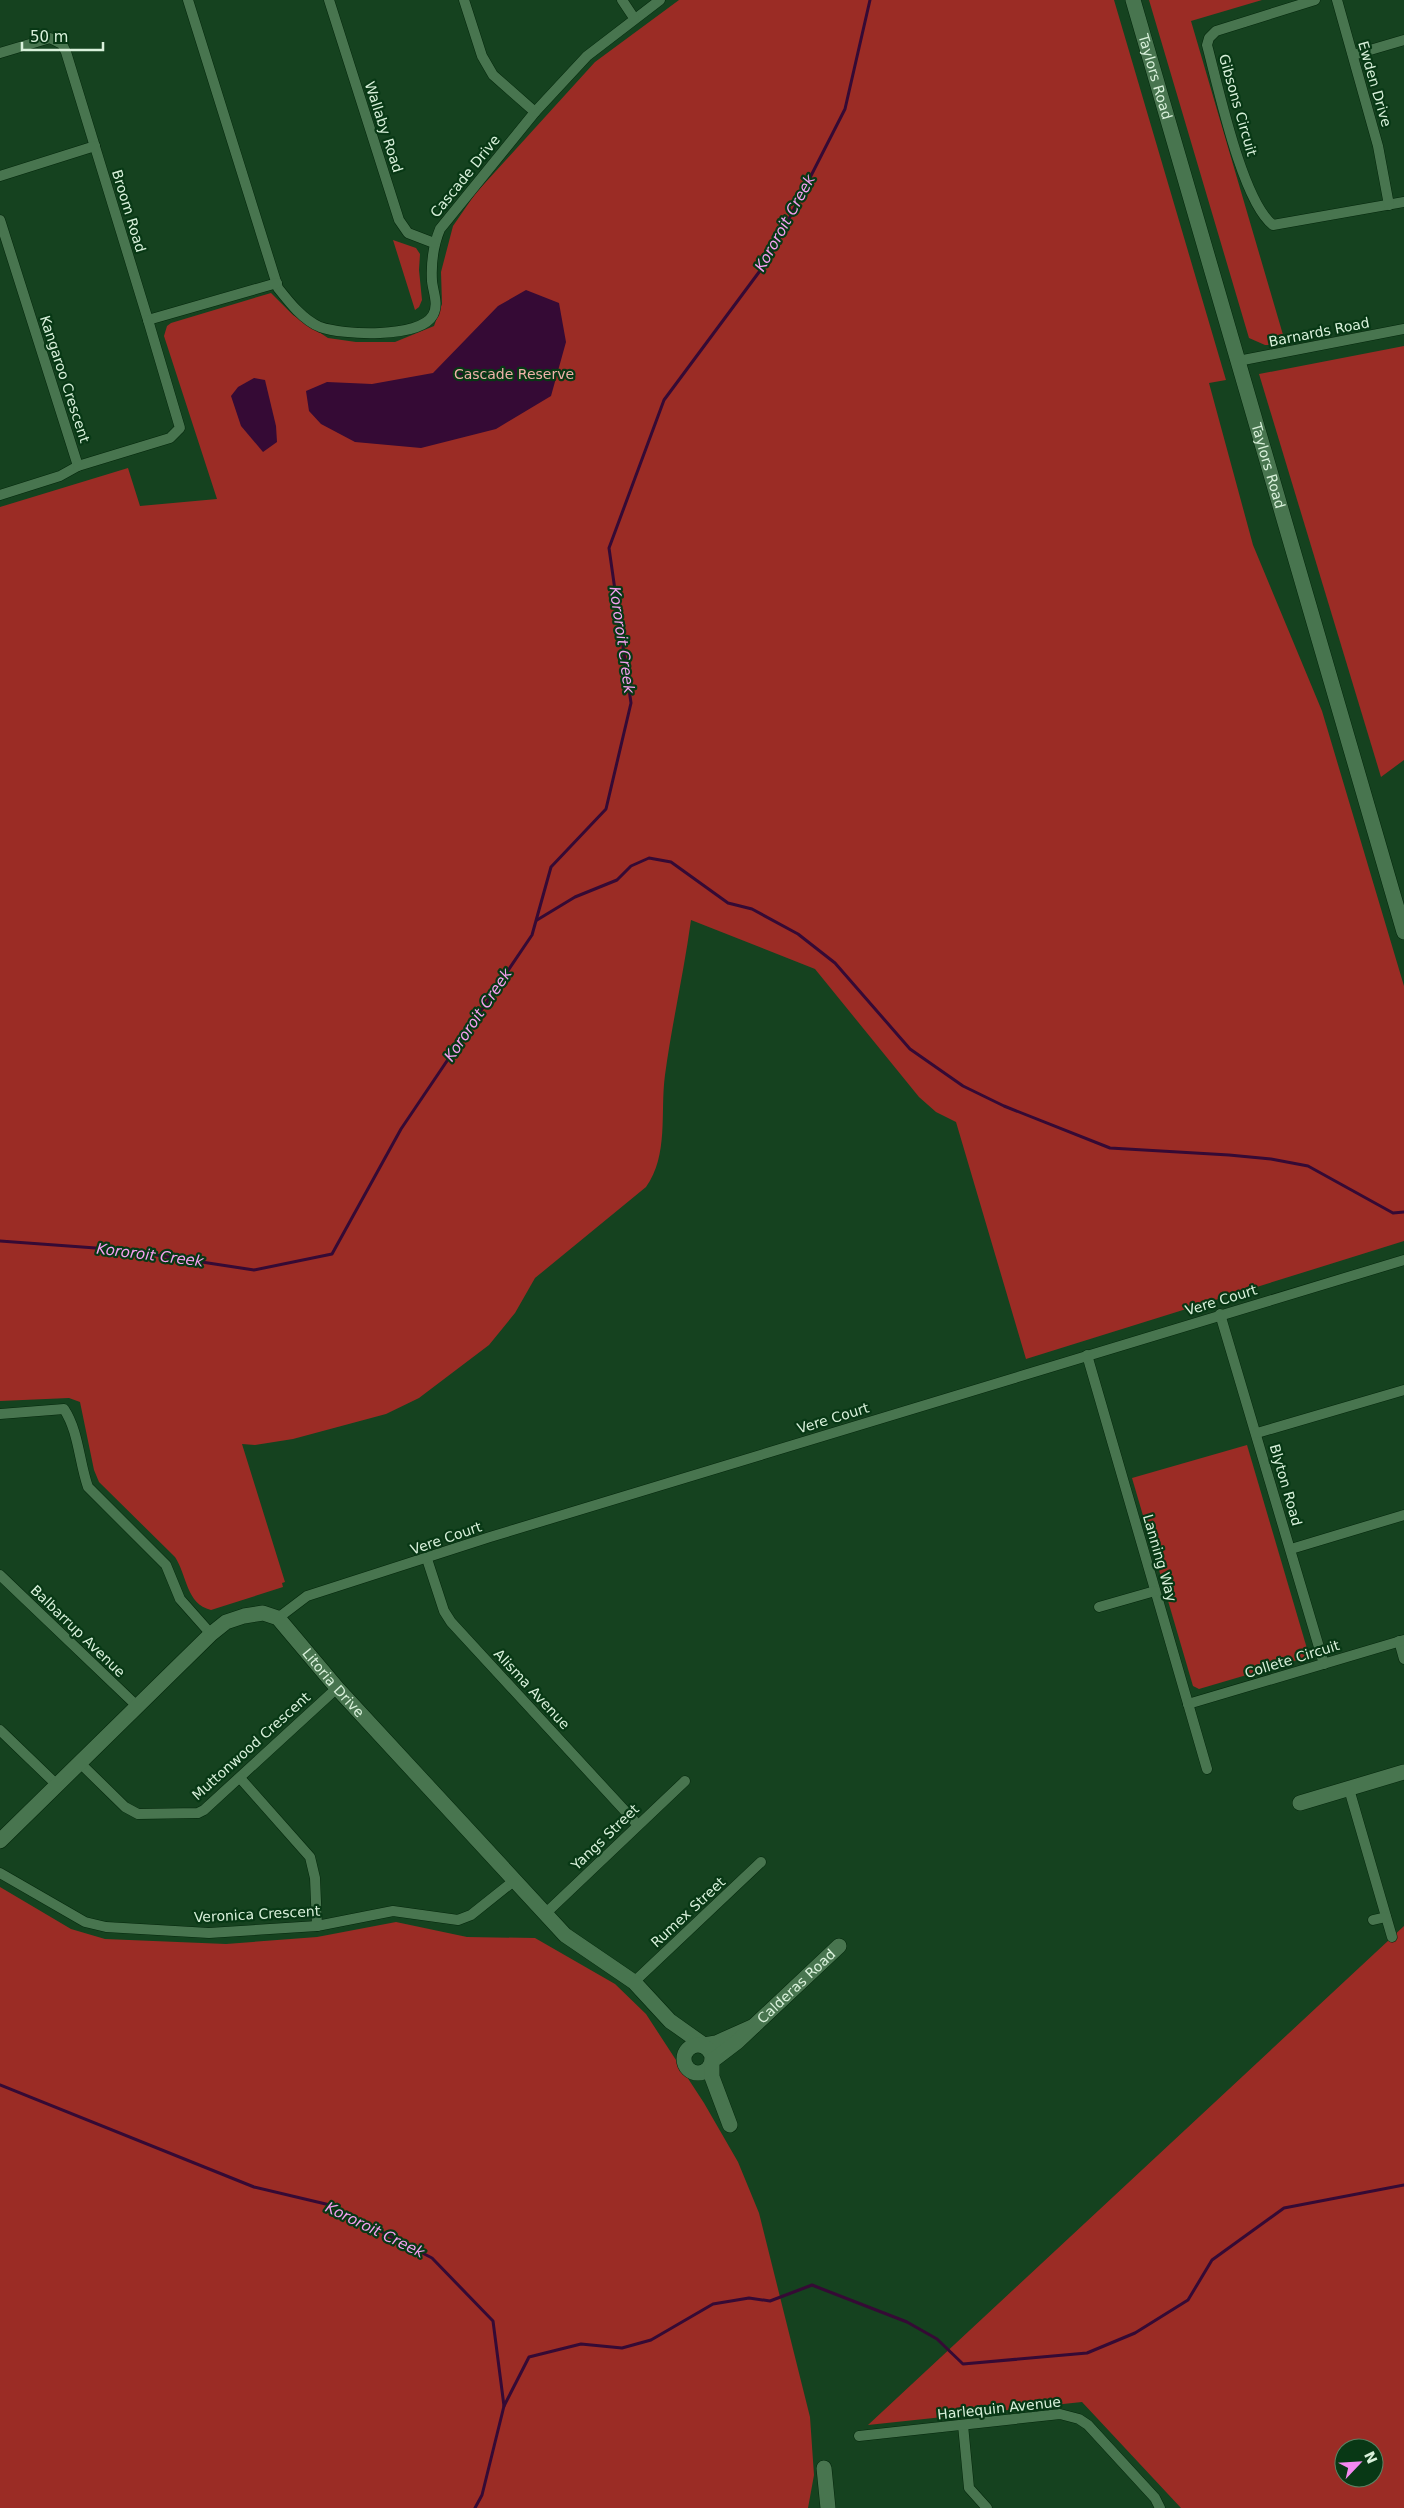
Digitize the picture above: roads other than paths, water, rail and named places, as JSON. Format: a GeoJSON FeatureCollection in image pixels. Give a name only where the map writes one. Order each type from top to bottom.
{"type":"FeatureCollection","features":[{"type":"Feature","properties":{"kind":"street","name":"Cascade Drive"},"geometry":{"type":"LineString","coordinates":[[188,0],[277,283],[288,301],[303,316],[319,326],[345,332],[386,333],[406,329],[428,320],[432,316],[436,306],[432,281],[434,243],[440,229],[535,112],[587,56],[634,18],[660,0]]}},
{"type":"Feature","properties":{"kind":"street","name":"Wallaby Road"},"geometry":{"type":"LineString","coordinates":[[329,0],[399,220],[408,233],[434,243]]}},
{"type":"Feature","properties":{"kind":"street"},"geometry":{"type":"LineString","coordinates":[[464,0],[482,56],[493,75],[535,112]]}},
{"type":"Feature","properties":{"kind":"street"},"geometry":{"type":"LineString","coordinates":[[622,0],[634,18]]}},
{"type":"Feature","properties":{"kind":"street","name":"Taylors Road"},"geometry":{"type":"LineString","coordinates":[[1133,0],[1404,932]]}},
{"type":"Feature","properties":{"kind":"street","name":"Gibsons Circuit"},"geometry":{"type":"LineString","coordinates":[[1316,0],[1216,31],[1209,38],[1206,45],[1244,178],[1265,219],[1273,225],[1389,205]]}},
{"type":"Feature","properties":{"kind":"street","name":"Ewden Drive"},"geometry":{"type":"LineString","coordinates":[[1337,0],[1378,146],[1389,205]]}},
{"type":"Feature","properties":{"kind":"street","name":"Broom Road"},"geometry":{"type":"LineString","coordinates":[[0,53],[50,38],[62,44],[66,52],[180,428],[170,438],[78,466]]}},
{"type":"Feature","properties":{"kind":"street"},"geometry":{"type":"LineString","coordinates":[[1353,55],[1404,40]]}},
{"type":"Feature","properties":{"kind":"street"},"geometry":{"type":"LineString","coordinates":[[0,176],[95,146]]}},
{"type":"Feature","properties":{"kind":"street"},"geometry":{"type":"LineString","coordinates":[[1389,205],[1404,202]]}},
{"type":"Feature","properties":{"kind":"street","name":"Kangaroo Crescent"},"geometry":{"type":"LineString","coordinates":[[0,220],[78,466]]}},
{"type":"Feature","properties":{"kind":"street"},"geometry":{"type":"LineString","coordinates":[[148,320],[277,283]]}},
{"type":"Feature","properties":{"kind":"street","name":"Barnards Road"},"geometry":{"type":"LineString","coordinates":[[1238,361],[1404,329]]}},
{"type":"Feature","properties":{"kind":"street"},"geometry":{"type":"LineString","coordinates":[[0,495],[60,476],[78,466]]}},
{"type":"Feature","properties":{"kind":"street","name":"Vere Court"},"geometry":{"type":"LineString","coordinates":[[278,1618],[307,1596],[500,1534],[1220,1314],[1404,1260]]}},
{"type":"Feature","properties":{"kind":"street","name":"Blyton Road"},"geometry":{"type":"LineString","coordinates":[[1220,1314],[1257,1433],[1324,1664]]}},
{"type":"Feature","properties":{"kind":"street","name":"Lanning Way"},"geometry":{"type":"LineString","coordinates":[[1087,1355],[1207,1769]]}},
{"type":"Feature","properties":{"kind":"street"},"geometry":{"type":"LineString","coordinates":[[1257,1433],[1404,1390]]}},
{"type":"Feature","properties":{"kind":"street"},"geometry":{"type":"LineString","coordinates":[[0,1414],[64,1410],[72,1421],[88,1487],[166,1565],[180,1599],[211,1634]]}},
{"type":"Feature","properties":{"kind":"street"},"geometry":{"type":"LineString","coordinates":[[1291,1549],[1404,1515]]}},
{"type":"Feature","properties":{"kind":"street","name":"Alisma Avenue"},"geometry":{"type":"LineString","coordinates":[[427,1559],[444,1611],[451,1622],[638,1825]]}},
{"type":"Feature","properties":{"kind":"street","name":"Balbarrup Avenue"},"geometry":{"type":"LineString","coordinates":[[0,1575],[137,1706]]}},
{"type":"Feature","properties":{"kind":"street"},"geometry":{"type":"LineString","coordinates":[[1098,1607],[1155,1591]]}},
{"type":"Feature","properties":{"kind":"street"},"geometry":{"type":"LineString","coordinates":[[0,1841],[211,1634],[226,1622],[244,1616],[263,1613],[278,1618]]}},
{"type":"Feature","properties":{"kind":"street","name":"Litoria Drive"},"geometry":{"type":"LineString","coordinates":[[278,1618],[337,1688],[565,1935],[634,1982],[652,2003],[682,2032],[704,2045],[711,2052],[712,2077],[730,2125],[718,2112],[706,2089],[694,2072],[687,2067],[682,2048],[661,2022],[652,2003]]}},
{"type":"Feature","properties":{"kind":"street"},"geometry":{"type":"LineString","coordinates":[[1401,1640],[1404,1659]]}},
{"type":"Feature","properties":{"kind":"street","name":"Collete Circuit"},"geometry":{"type":"LineString","coordinates":[[1188,1704],[1401,1640]]}},
{"type":"Feature","properties":{"kind":"street","name":"Muttonwood Crescent"},"geometry":{"type":"LineString","coordinates":[[80,1762],[125,1807],[138,1814],[198,1812],[240,1778],[337,1688]]}},
{"type":"Feature","properties":{"kind":"street"},"geometry":{"type":"LineString","coordinates":[[0,1730],[57,1785]]}},
{"type":"Feature","properties":{"kind":"street"},"geometry":{"type":"LineString","coordinates":[[1300,1803],[1404,1772]]}},
{"type":"Feature","properties":{"kind":"street"},"geometry":{"type":"LineString","coordinates":[[240,1778],[310,1857],[314,1878],[317,1926]]}},
{"type":"Feature","properties":{"kind":"street","name":"Yangs Street"},"geometry":{"type":"LineString","coordinates":[[546,1913],[685,1781]]}},
{"type":"Feature","properties":{"kind":"street"},"geometry":{"type":"LineString","coordinates":[[1349,1789],[1392,1938]]}},
{"type":"Feature","properties":{"kind":"street","name":"Rumex Street"},"geometry":{"type":"LineString","coordinates":[[634,1982],[761,1862]]}},
{"type":"Feature","properties":{"kind":"street","name":"Veronica Crescent"},"geometry":{"type":"LineString","coordinates":[[0,1873],[85,1922],[106,1927],[209,1933],[317,1926],[393,1911],[458,1920],[471,1916],[514,1880]]}},
{"type":"Feature","properties":{"kind":"street"},"geometry":{"type":"LineString","coordinates":[[1373,1920],[1386,1917]]}},
{"type":"Feature","properties":{"kind":"street","name":"Calderas Road"},"geometry":{"type":"LineString","coordinates":[[712,2061],[754,2026],[840,1946]]}},
{"type":"Feature","properties":{"kind":"street","name":"Calderas Road"},"geometry":{"type":"LineString","coordinates":[[704,2045],[716,2043],[754,2026]]}},
{"type":"Feature","properties":{"kind":"street"},"geometry":{"type":"LineString","coordinates":[[684,2058],[691,2047],[704,2045]]}},
{"type":"Feature","properties":{"kind":"street"},"geometry":{"type":"LineString","coordinates":[[694,2072],[704,2072],[711,2066],[712,2061]]}},
{"type":"Feature","properties":{"kind":"street","name":"Harlequin Avenue"},"geometry":{"type":"LineString","coordinates":[[860,2436],[1060,2414],[1079,2419],[1155,2498],[1160,2508]]}},
{"type":"Feature","properties":{"kind":"street"},"geometry":{"type":"LineString","coordinates":[[963,2426],[970,2488],[987,2508]]}},
{"type":"Feature","properties":{"kind":"street"},"geometry":{"type":"LineString","coordinates":[[824,2468],[828,2508]]}},
{"type":"Feature","properties":{"kind":"waterway","name":"Kororoit Creek"},"geometry":{"type":"LineString","coordinates":[[0,1241],[123,1250],[254,1270],[332,1254],[401,1129],[532,935],[551,867],[606,809],[631,703],[609,548],[664,400],[768,260],[845,109],[870,0]]}},
{"type":"Feature","properties":{"kind":"waterway"},"geometry":{"type":"LineString","coordinates":[[537,920],[575,897],[617,880],[631,866],[649,858],[671,862],[728,903],[752,909],[798,934],[835,963],[910,1049],[963,1086],[1004,1106],[1110,1148],[1229,1155],[1271,1159],[1308,1166],[1393,1213],[1404,1212]]}},
{"type":"Feature","properties":{"kind":"waterway","name":"Kororoit Creek"},"geometry":{"type":"LineString","coordinates":[[0,2085],[254,2187],[330,2205],[432,2258],[493,2321],[504,2406],[482,2495],[475,2508]]}},
{"type":"Feature","properties":{"kind":"waterway"},"geometry":{"type":"LineString","coordinates":[[504,2406],[529,2357],[581,2344],[622,2348],[651,2340],[713,2304],[749,2298],[770,2301],[812,2285],[907,2322],[937,2339],[963,2364],[1087,2353],[1135,2333],[1188,2300],[1212,2260],[1284,2208],[1404,2185]]}},
{"type":"Feature","properties":{"kind":"park label","name":"Cascade Reserve"},"geometry":{"type":"Point","coordinates":[514,374]}}]}
